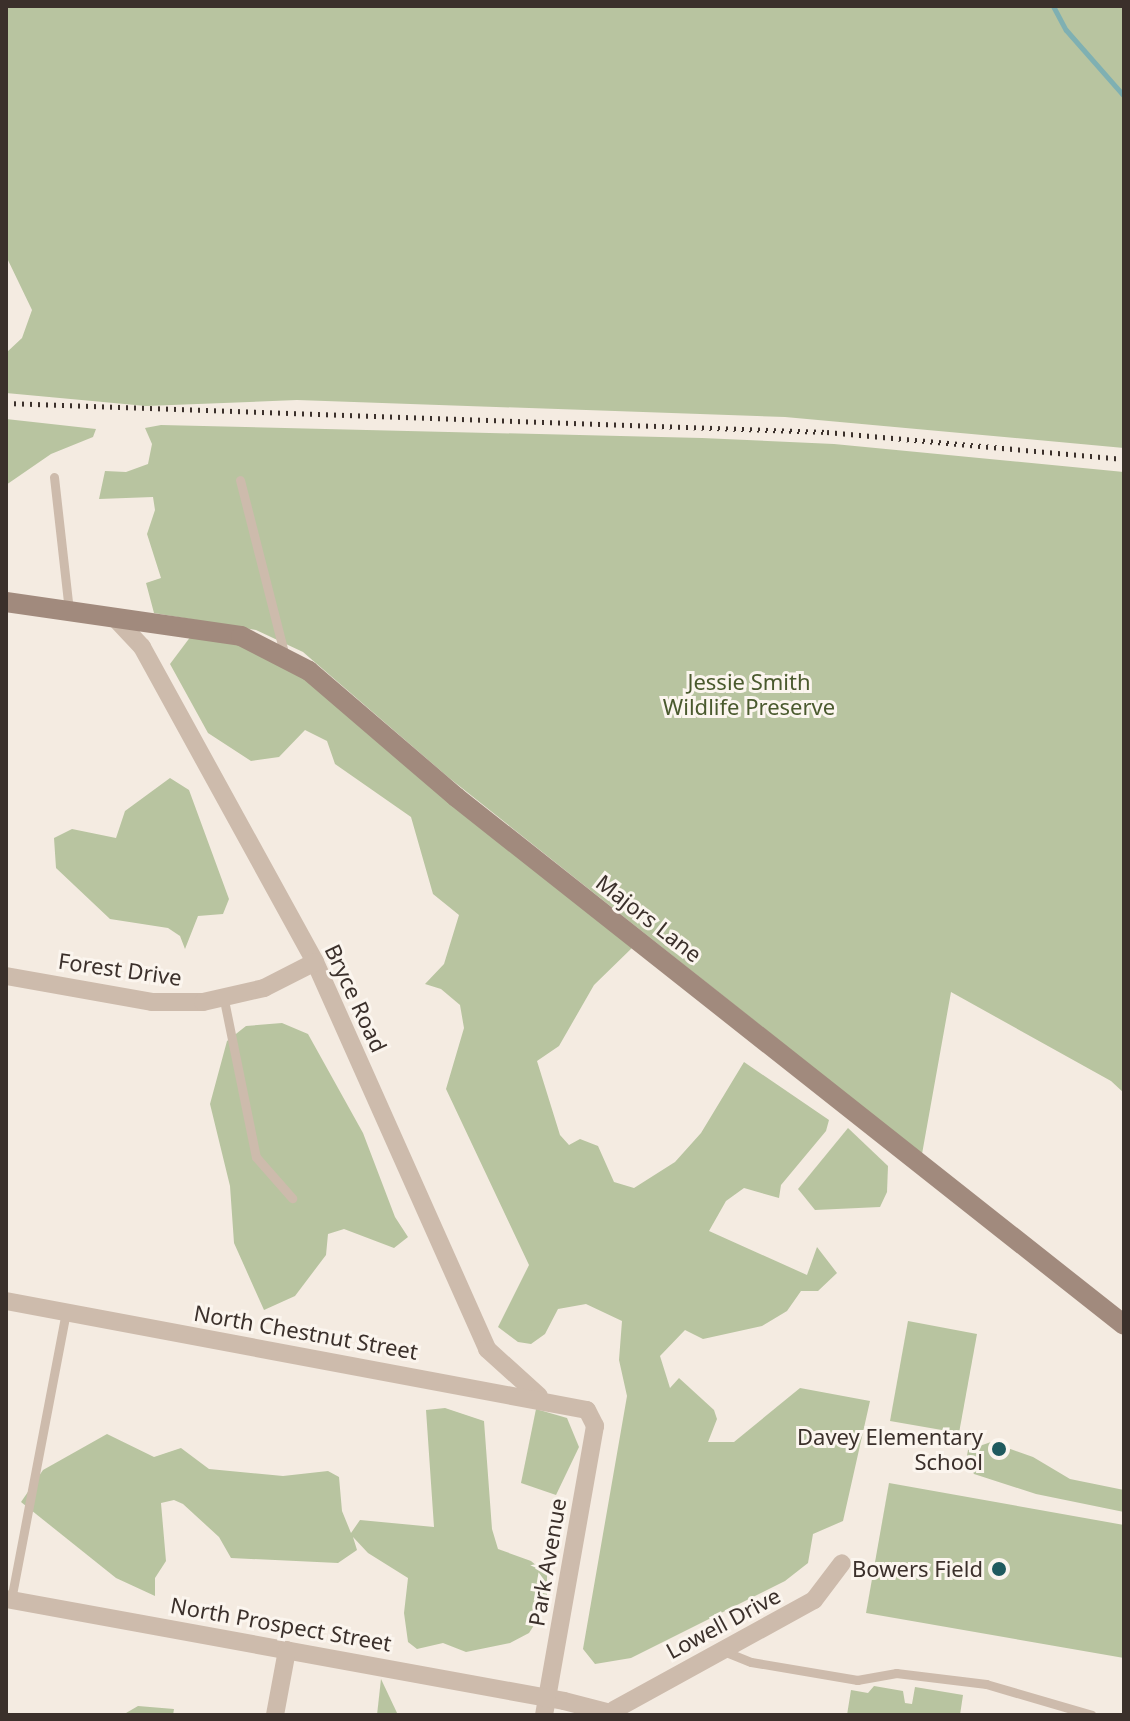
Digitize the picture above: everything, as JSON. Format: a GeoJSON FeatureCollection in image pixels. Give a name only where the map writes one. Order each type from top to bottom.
{"type":"FeatureCollection","features":[{"type":"Feature","properties":{"kind":"street","name":"Majors Lane"},"geometry":{"type":"LineString","coordinates":[[6,602],[241,636],[285,656],[802,1074],[982,1209],[1124,1325]]}},
{"type":"Feature","properties":{"kind":"street","name":"Bryce Road"},"geometry":{"type":"LineString","coordinates":[[114,617],[142,647],[315,962],[487,1349],[545,1399]]}},
{"type":"Feature","properties":{"kind":"street","name":"Forest Drive"},"geometry":{"type":"LineString","coordinates":[[6,976],[152,1002],[224,1000],[264,988],[315,962]]}},
{"type":"Feature","properties":{"kind":"street","name":"North Chestnut Street"},"geometry":{"type":"LineString","coordinates":[[6,1301],[545,1399],[587,1410],[593,1417]]}},
{"type":"Feature","properties":{"kind":"street"},"geometry":{"type":"LineString","coordinates":[[466,1386],[482,1377],[487,1349]]}},
{"type":"Feature","properties":{"kind":"street","name":"Park Avenue"},"geometry":{"type":"LineString","coordinates":[[546,1706],[593,1417]]}},
{"type":"Feature","properties":{"kind":"street","name":"Lowell Drive"},"geometry":{"type":"LineString","coordinates":[[616,1713],[721,1650],[814,1600],[842,1563]]}},
{"type":"Feature","properties":{"kind":"street","name":"North Prospect Street"},"geometry":{"type":"LineString","coordinates":[[8,1599],[287,1650],[546,1706],[616,1713]]}},
{"type":"Feature","properties":{"kind":"street"},"geometry":{"type":"LineString","coordinates":[[275,1715],[287,1650]]}},
{"type":"Feature","properties":{"kind":"lane"},"geometry":{"type":"LineString","coordinates":[[54,477],[69,611]]}},
{"type":"Feature","properties":{"kind":"lane"},"geometry":{"type":"LineString","coordinates":[[240,480],[285,656]]}},
{"type":"Feature","properties":{"kind":"lane"},"geometry":{"type":"LineString","coordinates":[[224,1000],[256,1157],[292,1198]]}},
{"type":"Feature","properties":{"kind":"lane"},"geometry":{"type":"LineString","coordinates":[[8,1599],[66,1313]]}},
{"type":"Feature","properties":{"kind":"lane"},"geometry":{"type":"LineString","coordinates":[[721,1650],[751,1662],[857,1680],[896,1673],[986,1684],[1092,1715]]}},
{"type":"Feature","properties":{"kind":"green space"},"geometry":{"type":"Polygon","coordinates":[[[6,6],[1124,6],[1124,448],[785,417],[297,400],[146,406],[6,393],[6,353],[22,338],[32,310],[6,256],[6,6]]]}},
{"type":"Feature","properties":{"kind":"green space"},"geometry":{"type":"Polygon","coordinates":[[[6,419],[96,429],[93,437],[51,454],[6,485],[6,419]]]}},
{"type":"Feature","properties":{"kind":"green space","name":"Jessie Smith Wildlife Preserve"},"geometry":{"type":"Polygon","coordinates":[[[161,425],[834,444],[1124,472],[1124,1093],[1111,1081],[951,992],[922,1154],[448,777],[303,652],[256,630],[154,613],[146,583],[161,578],[147,534],[155,510],[153,497],[99,499],[105,471],[126,472],[148,464],[152,444],[145,428],[161,425]]]}},
{"type":"Feature","properties":{"kind":"green space"},"geometry":{"type":"Polygon","coordinates":[[[194,632],[239,643],[307,678],[634,946],[594,985],[559,1046],[537,1061],[560,1135],[569,1145],[580,1139],[598,1146],[614,1182],[634,1188],[675,1162],[701,1133],[744,1062],[829,1120],[826,1131],[781,1185],[779,1198],[744,1188],[726,1201],[709,1231],[807,1275],[817,1247],[837,1273],[818,1291],[801,1291],[787,1311],[762,1326],[703,1339],[685,1330],[660,1356],[670,1388],[679,1378],[714,1410],[717,1419],[708,1442],[734,1442],[800,1388],[870,1401],[843,1521],[813,1534],[808,1563],[785,1581],[631,1658],[595,1664],[583,1649],[627,1396],[619,1360],[622,1321],[586,1304],[558,1309],[545,1334],[531,1344],[518,1342],[498,1327],[529,1265],[446,1089],[464,1028],[460,1005],[441,989],[425,984],[444,964],[459,915],[433,894],[411,817],[335,764],[327,741],[305,730],[279,757],[251,761],[208,733],[170,664],[194,632]]]}},
{"type":"Feature","properties":{"kind":"green space"},"geometry":{"type":"Polygon","coordinates":[[[170,778],[189,790],[229,899],[223,914],[198,916],[185,949],[180,936],[168,928],[110,919],[56,868],[54,838],[72,829],[116,838],[125,811],[170,778]]]}},
{"type":"Feature","properties":{"kind":"green space"},"geometry":{"type":"Polygon","coordinates":[[[282,1023],[308,1034],[363,1133],[395,1217],[408,1237],[394,1248],[344,1229],[328,1234],[326,1255],[295,1296],[264,1310],[234,1243],[230,1186],[210,1104],[227,1041],[246,1026],[282,1023]]]}},
{"type":"Feature","properties":{"kind":"green space"},"geometry":{"type":"Polygon","coordinates":[[[848,1128],[888,1166],[887,1192],[880,1207],[815,1210],[798,1189],[848,1128]]]}},
{"type":"Feature","properties":{"kind":"green space"},"geometry":{"type":"Polygon","coordinates":[[[908,1321],[977,1334],[959,1433],[890,1421],[908,1321]]]}},
{"type":"Feature","properties":{"kind":"green space"},"geometry":{"type":"Polygon","coordinates":[[[445,1408],[484,1421],[492,1529],[498,1549],[531,1561],[544,1572],[547,1569],[547,1605],[529,1633],[510,1643],[466,1652],[443,1643],[417,1649],[408,1642],[404,1613],[408,1578],[368,1553],[353,1537],[357,1550],[338,1563],[231,1558],[219,1537],[183,1504],[174,1500],[161,1503],[166,1561],[155,1578],[155,1596],[116,1578],[21,1502],[43,1470],[107,1434],[154,1457],[181,1448],[209,1469],[283,1476],[328,1471],[339,1477],[342,1511],[351,1533],[360,1520],[434,1527],[426,1410],[445,1408]]]}},
{"type":"Feature","properties":{"kind":"green space"},"geometry":{"type":"Polygon","coordinates":[[[536,1409],[567,1418],[579,1447],[556,1495],[521,1483],[536,1409]]]}},
{"type":"Feature","properties":{"kind":"green space"},"geometry":{"type":"Polygon","coordinates":[[[991,1442],[1033,1457],[1070,1479],[1124,1490],[1124,1512],[1036,1494],[974,1474],[966,1461],[968,1450],[991,1442]]]}},
{"type":"Feature","properties":{"kind":"green space","name":"Bowers Field"},"geometry":{"type":"Polygon","coordinates":[[[889,1483],[1124,1525],[1124,1658],[866,1613],[889,1483]]]}},
{"type":"Feature","properties":{"kind":"green space"},"geometry":{"type":"Polygon","coordinates":[[[381,1679],[398,1715],[377,1715],[381,1679]]]}},
{"type":"Feature","properties":{"kind":"green space"},"geometry":{"type":"Polygon","coordinates":[[[874,1686],[903,1691],[905,1703],[912,1704],[915,1687],[963,1695],[960,1715],[847,1715],[851,1690],[868,1693],[874,1686]]]}},
{"type":"Feature","properties":{"kind":"green space"},"geometry":{"type":"Polygon","coordinates":[[[138,1706],[174,1709],[173,1715],[92,1715],[126,1713],[138,1706]]]}},
{"type":"Feature","properties":{"kind":"waterway"},"geometry":{"type":"LineString","coordinates":[[1053,6],[1066,30],[1124,96]]}},
{"type":"Feature","properties":{"kind":"railway"},"geometry":{"type":"LineString","coordinates":[[6,403],[827,432],[1124,459]]}},
{"type":"Feature","properties":{"kind":"place","name":"Davey Elementary School"},"geometry":{"type":"Point","coordinates":[999,1449]}},
{"type":"Feature","properties":{"kind":"place","name":"Bowers Field"},"geometry":{"type":"Point","coordinates":[999,1569]}}]}
